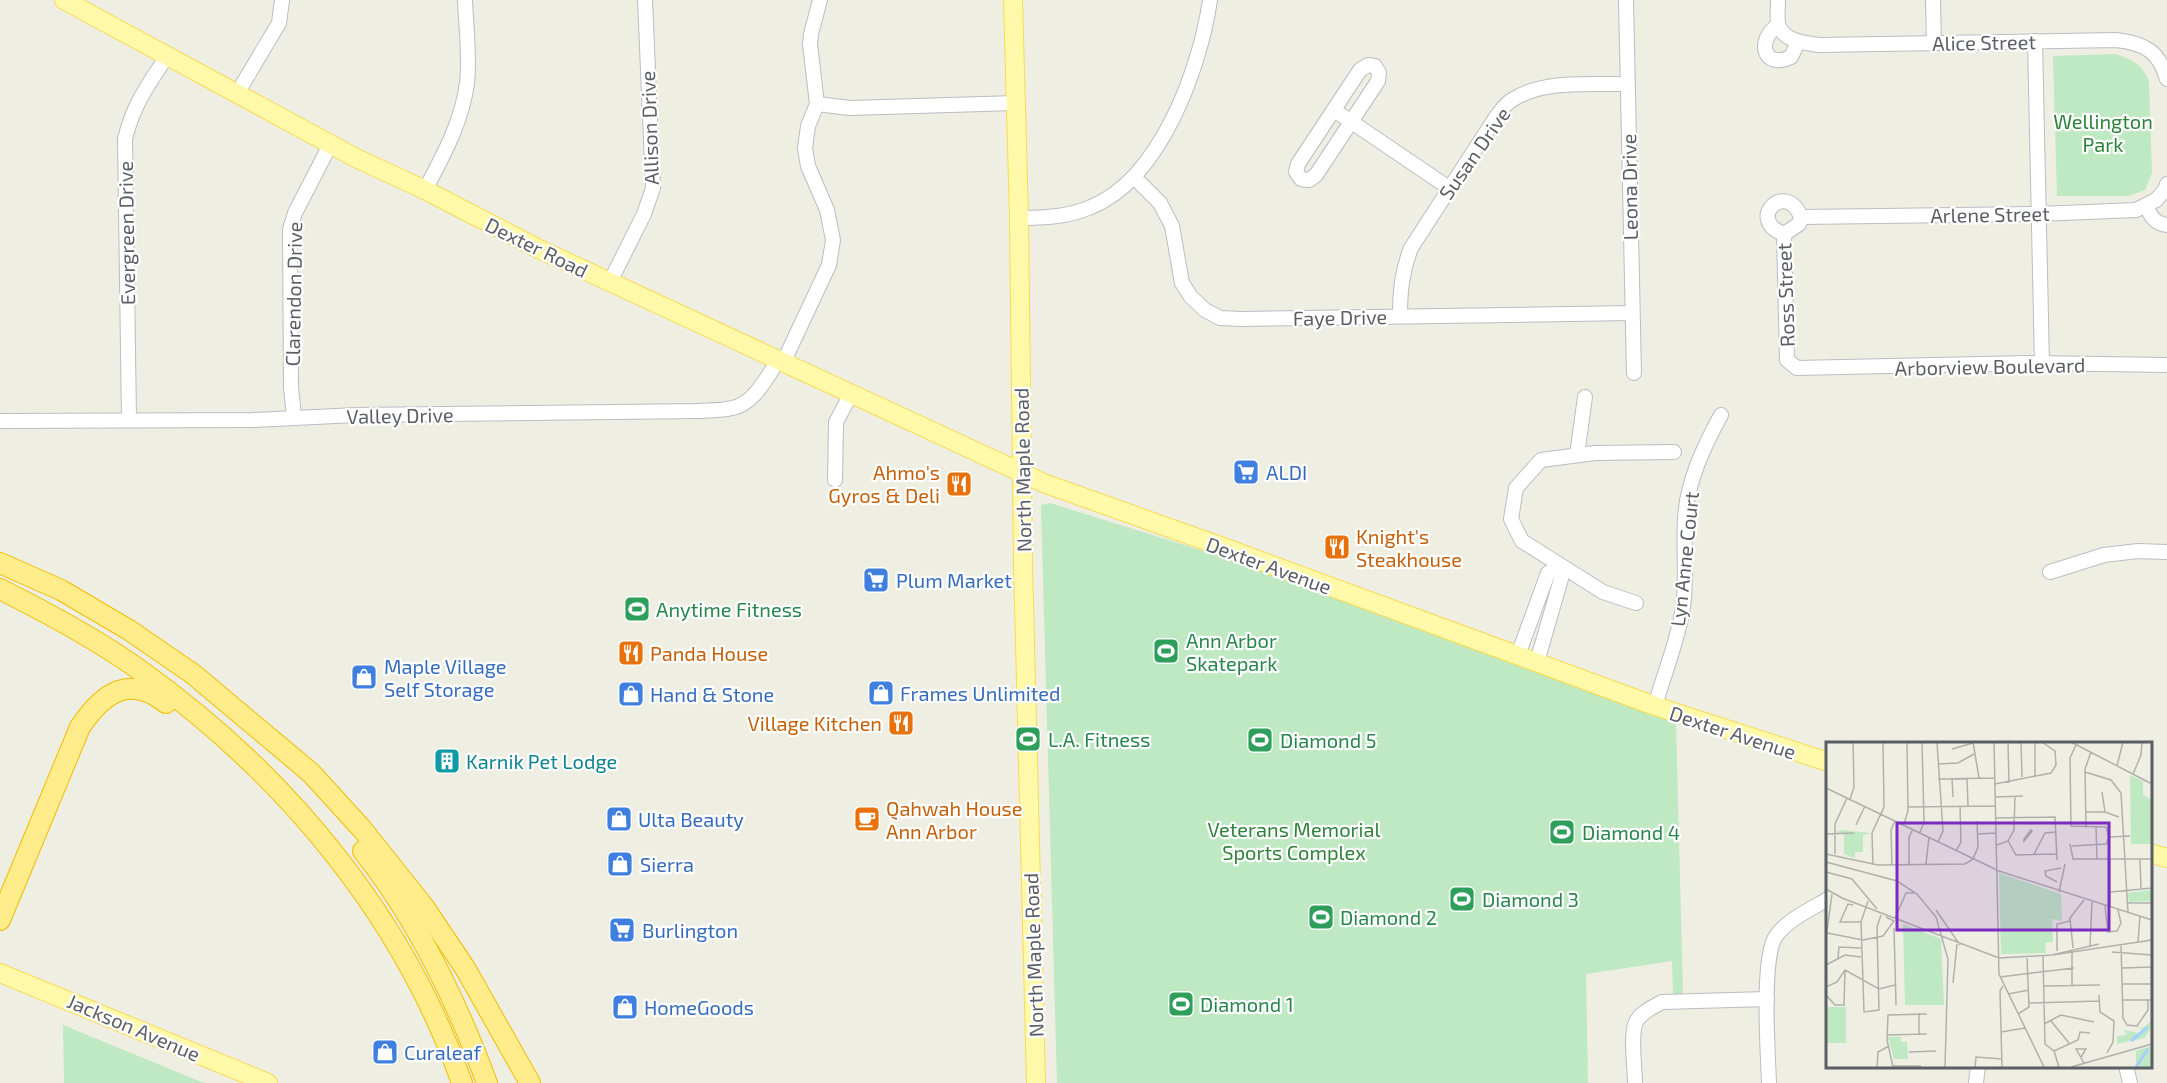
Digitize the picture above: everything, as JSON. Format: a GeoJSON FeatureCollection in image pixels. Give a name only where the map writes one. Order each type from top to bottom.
{"type":"FeatureCollection","features":[{"type":"Feature","properties":{"kind":"highway"},"geometry":{"type":"LineString","coordinates":[[0,563],[61,590],[129,630],[192,674],[311,773],[362,829],[411,891],[465,968],[530,1083]]}},
{"type":"Feature","properties":{"kind":"highway"},"geometry":{"type":"LineString","coordinates":[[0,589],[102,645],[147,675],[204,719],[260,769],[302,814],[375,908],[403,953],[434,1014],[462,1083]]}},
{"type":"Feature","properties":{"kind":"highway"},"geometry":{"type":"LineString","coordinates":[[0,920],[80,727],[93,708],[110,694],[133,688],[146,691],[160,699],[211,739],[260,769]]}},
{"type":"Feature","properties":{"kind":"highway"},"geometry":{"type":"LineString","coordinates":[[236,711],[302,778],[374,865],[405,912],[437,969],[456,1006],[487,1083]]}},
{"type":"Feature","properties":{"kind":"main road","name":"North Maple Road"},"geometry":{"type":"LineString","coordinates":[[1012,0],[1019,218],[1021,473],[1036,1083]]}},
{"type":"Feature","properties":{"kind":"main road","name":"Dexter Road"},"geometry":{"type":"LineString","coordinates":[[70,1],[167,56],[331,143],[541,250],[1021,473]]}},
{"type":"Feature","properties":{"kind":"main road","name":"Dexter Avenue"},"geometry":{"type":"LineString","coordinates":[[1021,473],[1082,498],[1655,706],[1826,761]]}},
{"type":"Feature","properties":{"kind":"main road"},"geometry":{"type":"LineString","coordinates":[[2152,854],[2167,858]]}},
{"type":"Feature","properties":{"kind":"main road","name":"Jackson Avenue"},"geometry":{"type":"LineString","coordinates":[[0,973],[268,1083]]}},
{"type":"Feature","properties":{"kind":"street"},"geometry":{"type":"LineString","coordinates":[[238,92],[279,23],[282,0]]}},
{"type":"Feature","properties":{"kind":"street"},"geometry":{"type":"LineString","coordinates":[[425,190],[448,148],[464,103],[468,80],[465,0]]}},
{"type":"Feature","properties":{"kind":"street","name":"Allison Drive"},"geometry":{"type":"LineString","coordinates":[[610,282],[644,214],[653,188],[645,0]]}},
{"type":"Feature","properties":{"kind":"street"},"geometry":{"type":"LineString","coordinates":[[781,362],[829,265],[833,240],[827,210],[808,166],[805,148],[808,126],[817,104],[810,45],[820,0]]}},
{"type":"Feature","properties":{"kind":"street"},"geometry":{"type":"LineString","coordinates":[[1019,218],[1065,215],[1091,207],[1116,193],[1135,178],[1165,134],[1180,100],[1205,30],[1210,0]]}},
{"type":"Feature","properties":{"kind":"street","name":"Leona Drive"},"geometry":{"type":"LineString","coordinates":[[1626,0],[1634,374]]}},
{"type":"Feature","properties":{"kind":"street"},"geometry":{"type":"LineString","coordinates":[[1778,0],[1782,29],[1768,35],[1765,49],[1768,56],[1783,61],[1791,57],[1798,42]]}},
{"type":"Feature","properties":{"kind":"street"},"geometry":{"type":"LineString","coordinates":[[1933,0],[1934,43]]}},
{"type":"Feature","properties":{"kind":"street","name":"Alice Street"},"geometry":{"type":"LineString","coordinates":[[1782,29],[1798,42],[1819,45],[2116,39],[2135,42],[2152,51],[2163,67],[2167,79]]}},
{"type":"Feature","properties":{"kind":"street"},"geometry":{"type":"LineString","coordinates":[[2035,41],[2042,364]]}},
{"type":"Feature","properties":{"kind":"street","name":"Evergreen Drive"},"geometry":{"type":"LineString","coordinates":[[129,420],[125,140],[130,117],[167,56]]}},
{"type":"Feature","properties":{"kind":"street"},"geometry":{"type":"LineString","coordinates":[[1368,65],[1375,66],[1379,73],[1378,81],[1351,123],[1317,175],[1309,180],[1301,179],[1296,172],[1298,164],[1360,70],[1368,65]]}},
{"type":"Feature","properties":{"kind":"street","name":"Susan Drive"},"geometry":{"type":"LineString","coordinates":[[1400,316],[1403,268],[1411,248],[1496,117],[1509,101],[1541,88],[1627,84]]}},
{"type":"Feature","properties":{"kind":"street"},"geometry":{"type":"LineString","coordinates":[[817,104],[850,108],[1016,103]]}},
{"type":"Feature","properties":{"kind":"street"},"geometry":{"type":"LineString","coordinates":[[1334,110],[1449,188]]}},
{"type":"Feature","properties":{"kind":"street","name":"Clarendon Drive"},"geometry":{"type":"LineString","coordinates":[[294,417],[291,387],[290,228],[295,213],[331,143]]}},
{"type":"Feature","properties":{"kind":"street","name":"Faye Drive"},"geometry":{"type":"LineString","coordinates":[[1135,178],[1160,203],[1172,226],[1182,283],[1191,297],[1205,310],[1220,318],[1632,313]]}},
{"type":"Feature","properties":{"kind":"street"},"geometry":{"type":"LineString","coordinates":[[2166,188],[2156,200],[2147,206],[2155,220],[2167,225]]}},
{"type":"Feature","properties":{"kind":"street","name":"Ross Street"},"geometry":{"type":"LineString","coordinates":[[1801,217],[1797,206],[1788,201],[1776,202],[1769,210],[1767,221],[1773,230],[1784,234],[1787,360],[1797,368],[1813,368]]}},
{"type":"Feature","properties":{"kind":"street","name":"Arlene Street"},"geometry":{"type":"LineString","coordinates":[[1801,217],[2039,214],[2136,210],[2147,206]]}},
{"type":"Feature","properties":{"kind":"street"},"geometry":{"type":"LineString","coordinates":[[1784,234],[1799,224],[1801,217]]}},
{"type":"Feature","properties":{"kind":"street","name":"Valley Drive"},"geometry":{"type":"LineString","coordinates":[[0,421],[253,420],[294,417],[698,411],[732,408],[745,403],[781,362]]}},
{"type":"Feature","properties":{"kind":"street","name":"Arborview Boulevard"},"geometry":{"type":"LineString","coordinates":[[1813,368],[2042,364],[2167,365]]}},
{"type":"Feature","properties":{"kind":"street"},"geometry":{"type":"LineString","coordinates":[[835,480],[836,422],[850,394]]}},
{"type":"Feature","properties":{"kind":"street"},"geometry":{"type":"LineString","coordinates":[[1577,455],[1585,397]]}},
{"type":"Feature","properties":{"kind":"street","name":"Lyn Anne Court"},"geometry":{"type":"LineString","coordinates":[[1655,706],[1681,618],[1684,591],[1685,514],[1692,481],[1706,442],[1722,415]]}},
{"type":"Feature","properties":{"kind":"street"},"geometry":{"type":"LineString","coordinates":[[1636,603],[1602,592],[1522,541],[1511,519],[1516,488],[1541,460],[1595,453],[1674,452]]}},
{"type":"Feature","properties":{"kind":"street"},"geometry":{"type":"LineString","coordinates":[[2050,572],[2104,555],[2138,551],[2167,552]]}},
{"type":"Feature","properties":{"kind":"street"},"geometry":{"type":"LineString","coordinates":[[1518,655],[1548,573],[1560,566]]}},
{"type":"Feature","properties":{"kind":"street"},"geometry":{"type":"LineString","coordinates":[[1537,662],[1562,579],[1560,566]]}},
{"type":"Feature","properties":{"kind":"street"},"geometry":{"type":"LineString","coordinates":[[1769,1083],[1768,962],[1775,937],[1790,923],[1826,900]]}},
{"type":"Feature","properties":{"kind":"street"},"geometry":{"type":"LineString","coordinates":[[1635,1083],[1636,1022],[1647,1010],[1662,1002],[1767,999]]}},
{"type":"Feature","properties":{"kind":"street"},"geometry":{"type":"LineString","coordinates":[[1976,1083],[1978,1068]]}},
{"type":"Feature","properties":{"kind":"street"},"geometry":{"type":"LineString","coordinates":[[2126,1068],[2130,1083]]}},
{"type":"Feature","properties":{"kind":"green space","name":"Wellington Park"},"geometry":{"type":"Polygon","coordinates":[[[2115,54],[2136,64],[2144,71],[2149,82],[2152,173],[2145,190],[2128,196],[2057,196],[2053,56],[2115,54]]]}},
{"type":"Feature","properties":{"kind":"green space","name":"Veterans Memorial Sports Complex"},"geometry":{"type":"Polygon","coordinates":[[[1050,503],[1229,559],[1676,722],[1683,995],[1673,995],[1672,961],[1586,974],[1588,1083],[1057,1083],[1041,505],[1050,503]]]}},
{"type":"Feature","properties":{"kind":"green space"},"geometry":{"type":"Polygon","coordinates":[[[63,1025],[204,1083],[64,1083],[63,1025]]]}},
{"type":"Feature","properties":{"kind":"place","name":"ALDI"},"geometry":{"type":"Point","coordinates":[1246,472]}},
{"type":"Feature","properties":{"kind":"place","name":"Ahmo's Gyros & Deli"},"geometry":{"type":"Point","coordinates":[959,484]}},
{"type":"Feature","properties":{"kind":"place","name":"Knight's Steakhouse"},"geometry":{"type":"Point","coordinates":[1337,547]}},
{"type":"Feature","properties":{"kind":"place","name":"Plum Market"},"geometry":{"type":"Point","coordinates":[876,580]}},
{"type":"Feature","properties":{"kind":"place","name":"Anytime Fitness"},"geometry":{"type":"Point","coordinates":[637,609]}},
{"type":"Feature","properties":{"kind":"place","name":"Ann Arbor Skatepark"},"geometry":{"type":"Point","coordinates":[1166,651]}},
{"type":"Feature","properties":{"kind":"place","name":"Panda House"},"geometry":{"type":"Point","coordinates":[631,653]}},
{"type":"Feature","properties":{"kind":"place","name":"Maple Village Self Storage"},"geometry":{"type":"Point","coordinates":[364,677]}},
{"type":"Feature","properties":{"kind":"place","name":"Frames Unlimited"},"geometry":{"type":"Point","coordinates":[881,693]}},
{"type":"Feature","properties":{"kind":"place","name":"Hand & Stone"},"geometry":{"type":"Point","coordinates":[631,694]}},
{"type":"Feature","properties":{"kind":"place","name":"Village Kitchen"},"geometry":{"type":"Point","coordinates":[901,723]}},
{"type":"Feature","properties":{"kind":"place","name":"L.A. Fitness"},"geometry":{"type":"Point","coordinates":[1028,739]}},
{"type":"Feature","properties":{"kind":"place","name":"Diamond 5"},"geometry":{"type":"Point","coordinates":[1260,740]}},
{"type":"Feature","properties":{"kind":"place","name":"Karnik Pet Lodge"},"geometry":{"type":"Point","coordinates":[447,761]}},
{"type":"Feature","properties":{"kind":"place","name":"Ulta Beauty"},"geometry":{"type":"Point","coordinates":[619,819]}},
{"type":"Feature","properties":{"kind":"place","name":"Qahwah House Ann Arbor"},"geometry":{"type":"Point","coordinates":[867,819]}},
{"type":"Feature","properties":{"kind":"place","name":"Diamond 4"},"geometry":{"type":"Point","coordinates":[1562,832]}},
{"type":"Feature","properties":{"kind":"place","name":"Sierra"},"geometry":{"type":"Point","coordinates":[620,864]}},
{"type":"Feature","properties":{"kind":"place","name":"Diamond 3"},"geometry":{"type":"Point","coordinates":[1462,899]}},
{"type":"Feature","properties":{"kind":"place","name":"Diamond 2"},"geometry":{"type":"Point","coordinates":[1321,917]}},
{"type":"Feature","properties":{"kind":"place","name":"Burlington"},"geometry":{"type":"Point","coordinates":[622,930]}},
{"type":"Feature","properties":{"kind":"place","name":"Diamond 1"},"geometry":{"type":"Point","coordinates":[1181,1004]}},
{"type":"Feature","properties":{"kind":"place","name":"HomeGoods"},"geometry":{"type":"Point","coordinates":[625,1007]}},
{"type":"Feature","properties":{"kind":"place","name":"Curaleaf"},"geometry":{"type":"Point","coordinates":[385,1052]}}]}
